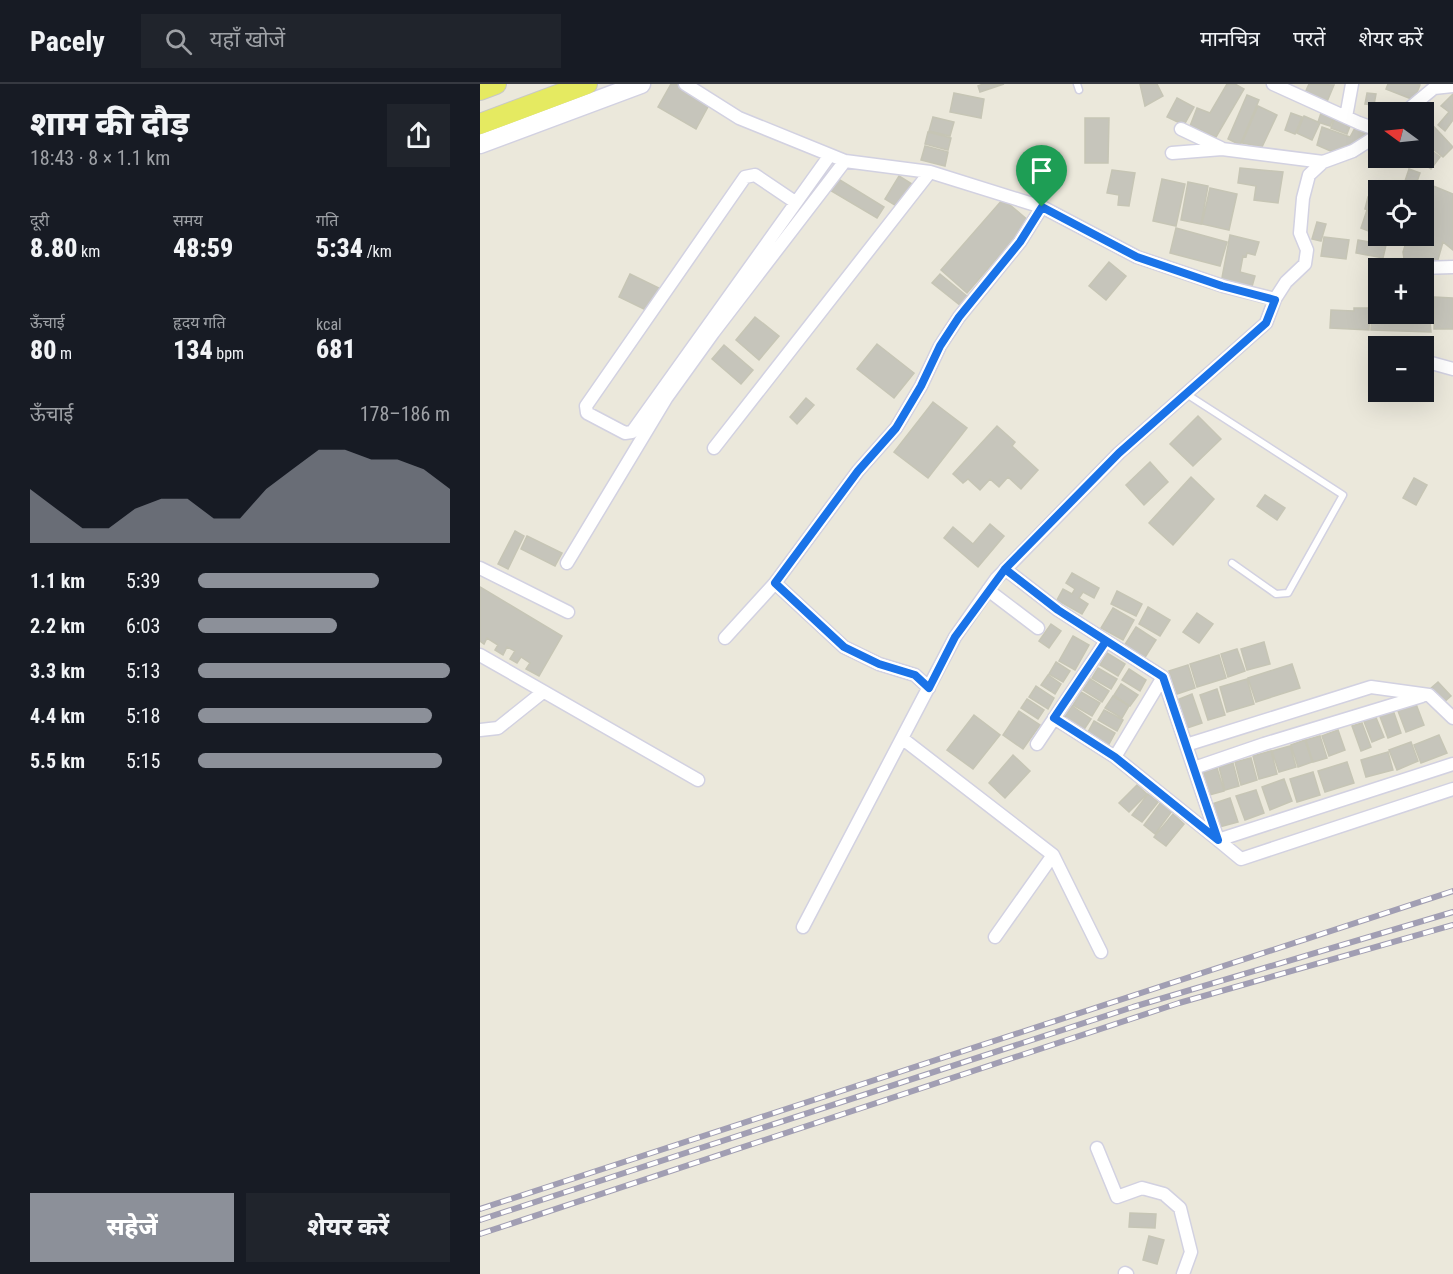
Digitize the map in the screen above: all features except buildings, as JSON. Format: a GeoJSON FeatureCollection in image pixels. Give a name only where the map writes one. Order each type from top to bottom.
{"type":"FeatureCollection","features":[{"type":"Feature","properties":{"kind":"main road"},"geometry":{"type":"LineString","coordinates":[[480,90],[496,84]]}},
{"type":"Feature","properties":{"kind":"main road"},"geometry":{"type":"LineString","coordinates":[[480,124],[587,84]]}},
{"type":"Feature","properties":{"kind":"street"},"geometry":{"type":"LineString","coordinates":[[480,144],[641,84]]}},
{"type":"Feature","properties":{"kind":"street"},"geometry":{"type":"LineString","coordinates":[[685,84],[739,118],[845,161],[930,172],[1042,207],[1137,257],[1222,286],[1275,300]]}},
{"type":"Feature","properties":{"kind":"street"},"geometry":{"type":"LineString","coordinates":[[1273,84],[1368,126]]}},
{"type":"Feature","properties":{"kind":"street"},"geometry":{"type":"LineString","coordinates":[[1346,117],[1352,84]]}},
{"type":"Feature","properties":{"kind":"street"},"geometry":{"type":"LineString","coordinates":[[1418,102],[1434,88],[1453,86]]}},
{"type":"Feature","properties":{"kind":"street"},"geometry":{"type":"LineString","coordinates":[[1181,129],[1222,149]]}},
{"type":"Feature","properties":{"kind":"street"},"geometry":{"type":"LineString","coordinates":[[803,927],[955,637],[988,590],[1005,569],[1119,453],[1266,323],[1275,300],[1286,282],[1305,264],[1307,250],[1300,233],[1303,198],[1309,175],[1323,162],[1353,151],[1368,141]]}},
{"type":"Feature","properties":{"kind":"street"},"geometry":{"type":"LineString","coordinates":[[1172,153],[1222,149],[1323,162]]}},
{"type":"Feature","properties":{"kind":"street"},"geometry":{"type":"LineString","coordinates":[[795,202],[755,174],[745,177],[586,406],[587,413],[625,433],[632,432],[830,155]]}},
{"type":"Feature","properties":{"kind":"street"},"geometry":{"type":"LineString","coordinates":[[567,563],[668,397],[712,333],[845,161]]}},
{"type":"Feature","properties":{"kind":"street"},"geometry":{"type":"LineString","coordinates":[[714,448],[930,172]]}},
{"type":"Feature","properties":{"kind":"street"},"geometry":{"type":"LineString","coordinates":[[725,638],[775,583],[858,471],[896,428],[921,386],[940,346],[959,317],[1020,242],[1042,207]]}},
{"type":"Feature","properties":{"kind":"street"},"geometry":{"type":"LineString","coordinates":[[1434,268],[1453,267]]}},
{"type":"Feature","properties":{"kind":"street"},"geometry":{"type":"LineString","coordinates":[[1434,364],[1453,369]]}},
{"type":"Feature","properties":{"kind":"street"},"geometry":{"type":"LineString","coordinates":[[480,568],[568,612]]}},
{"type":"Feature","properties":{"kind":"street"},"geometry":{"type":"LineString","coordinates":[[1005,569],[1058,610],[1163,677],[1218,840]]}},
{"type":"Feature","properties":{"kind":"street"},"geometry":{"type":"LineString","coordinates":[[775,583],[844,647],[879,664],[915,675],[929,688]]}},
{"type":"Feature","properties":{"kind":"street"},"geometry":{"type":"LineString","coordinates":[[988,590],[1038,628]]}},
{"type":"Feature","properties":{"kind":"street"},"geometry":{"type":"LineString","coordinates":[[1037,744],[1106,641]]}},
{"type":"Feature","properties":{"kind":"street"},"geometry":{"type":"LineString","coordinates":[[480,655],[698,780]]}},
{"type":"Feature","properties":{"kind":"street"},"geometry":{"type":"LineString","coordinates":[[1115,757],[1163,677]]}},
{"type":"Feature","properties":{"kind":"street"},"geometry":{"type":"LineString","coordinates":[[1186,745],[1371,687],[1429,695],[1453,718]]}},
{"type":"Feature","properties":{"kind":"street"},"geometry":{"type":"LineString","coordinates":[[480,730],[498,728],[543,692]]}},
{"type":"Feature","properties":{"kind":"street"},"geometry":{"type":"LineString","coordinates":[[1194,768],[1264,744],[1429,695]]}},
{"type":"Feature","properties":{"kind":"street"},"geometry":{"type":"LineString","coordinates":[[1054,718],[1115,757],[1242,859],[1453,789]]}},
{"type":"Feature","properties":{"kind":"street"},"geometry":{"type":"LineString","coordinates":[[903,739],[1053,855],[1101,952]]}},
{"type":"Feature","properties":{"kind":"street"},"geometry":{"type":"LineString","coordinates":[[1218,840],[1453,764]]}},
{"type":"Feature","properties":{"kind":"street"},"geometry":{"type":"LineString","coordinates":[[995,937],[1053,855]]}},
{"type":"Feature","properties":{"kind":"street"},"geometry":{"type":"LineString","coordinates":[[1097,1148],[1117,1197],[1142,1188],[1164,1194],[1180,1208],[1191,1252],[1184,1274]]}},
{"type":"Feature","properties":{"kind":"lane"},"geometry":{"type":"LineString","coordinates":[[1188,394],[1343,495],[1288,593],[1276,594],[1232,564]]}},
{"type":"Feature","properties":{"kind":"railway"},"geometry":{"type":"LineString","coordinates":[[480,1209],[1453,891]]}},
{"type":"Feature","properties":{"kind":"railway"},"geometry":{"type":"LineString","coordinates":[[480,1220],[1133,1007],[1453,912]]}},
{"type":"Feature","properties":{"kind":"railway"},"geometry":{"type":"LineString","coordinates":[[480,1234],[1179,1003],[1453,925]]}},
{"type":"Feature","properties":{"kind":"route"},"geometry":{"type":"LineString","coordinates":[[1042,207],[1020,242],[959,317],[940,346],[921,386],[896,428],[858,471],[775,583],[844,647],[879,664],[915,675],[929,688],[955,637],[1005,569],[1058,610],[1163,677],[1218,840],[1115,757],[1054,718],[1106,641],[1058,610],[1005,569],[1119,453],[1180,402],[1266,323],[1275,300],[1222,286],[1137,257],[1042,207]]}}]}
